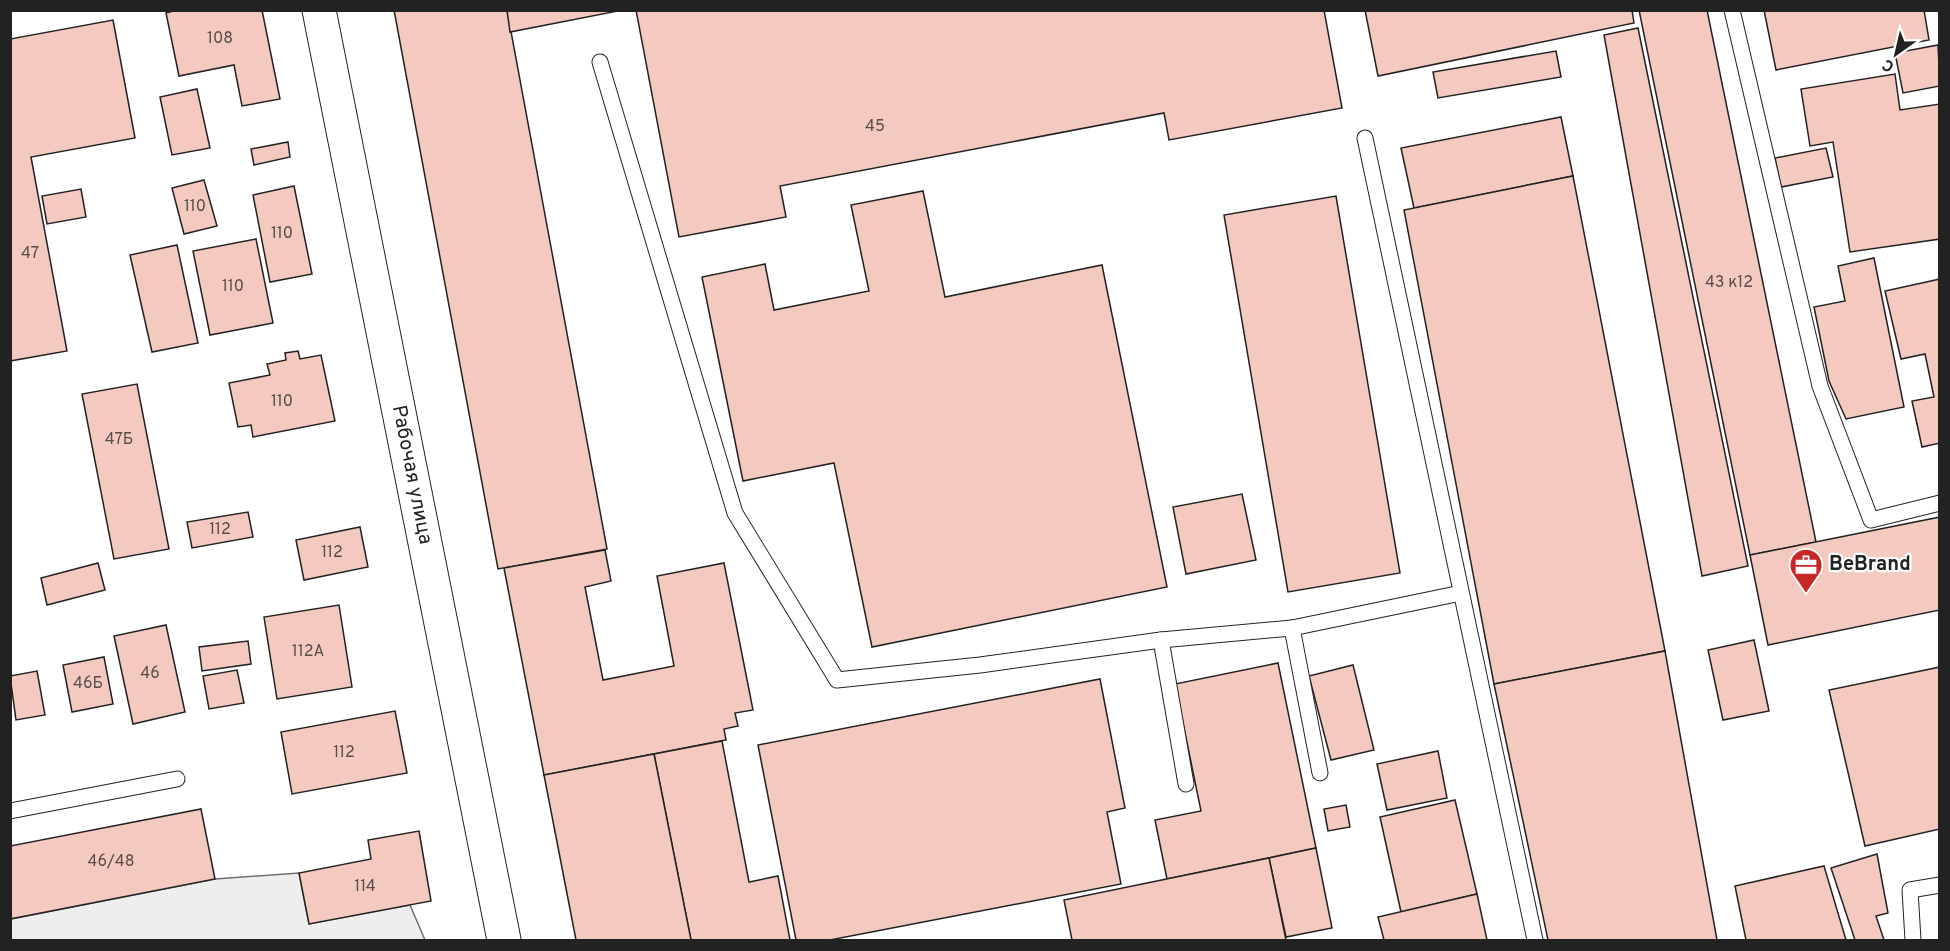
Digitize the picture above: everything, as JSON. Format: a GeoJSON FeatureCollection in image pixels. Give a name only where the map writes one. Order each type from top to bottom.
{"type":"FeatureCollection","features":[{"type":"Feature","properties":{"kind":"main road","name":"Рабочая улица"},"geometry":{"type":"LineString","coordinates":[[319,10],[504,940]]}},
{"type":"Feature","properties":{"kind":"lane"},"geometry":{"type":"LineString","coordinates":[[1732,10],[1820,386],[1871,520],[1940,503]]}},
{"type":"Feature","properties":{"kind":"lane"},"geometry":{"type":"LineString","coordinates":[[600,62],[735,513],[837,680],[980,665],[1161,640],[1292,628],[1461,593]]}},
{"type":"Feature","properties":{"kind":"lane"},"geometry":{"type":"LineString","coordinates":[[1365,138],[1535,940]]}},
{"type":"Feature","properties":{"kind":"lane"},"geometry":{"type":"LineString","coordinates":[[1292,628],[1320,773]]}},
{"type":"Feature","properties":{"kind":"lane"},"geometry":{"type":"LineString","coordinates":[[1161,640],[1186,784]]}},
{"type":"Feature","properties":{"kind":"lane"},"geometry":{"type":"LineString","coordinates":[[10,811],[177,778]]}},
{"type":"Feature","properties":{"kind":"lane"},"geometry":{"type":"LineString","coordinates":[[1913,940],[1910,890],[1940,885]]}},
{"type":"Feature","properties":{"kind":"shaded area"},"geometry":{"type":"Polygon","coordinates":[[[299,873],[309,924],[410,905],[425,940],[11,940],[11,919],[215,879],[299,873]]]}},
{"type":"Feature","properties":{"kind":"building"},"geometry":{"type":"Polygon","coordinates":[[[177,10],[262,10],[280,99],[242,106],[234,65],[179,76],[166,13],[177,10]]]}},
{"type":"Feature","properties":{"kind":"building"},"geometry":{"type":"Polygon","coordinates":[[[394,10],[507,10],[607,549],[498,569],[394,10]]]}},
{"type":"Feature","properties":{"kind":"building"},"geometry":{"type":"Polygon","coordinates":[[[507,10],[618,10],[618,11],[510,32],[507,10]]]}},
{"type":"Feature","properties":{"kind":"building"},"geometry":{"type":"Polygon","coordinates":[[[636,10],[1324,10],[1342,108],[1169,140],[1164,113],[780,186],[786,217],[679,237],[636,10]]]}},
{"type":"Feature","properties":{"kind":"building"},"geometry":{"type":"Polygon","coordinates":[[[1365,10],[1632,10],[1634,23],[1378,76],[1365,10]]]}},
{"type":"Feature","properties":{"kind":"building"},"geometry":{"type":"Polygon","coordinates":[[[1639,10],[1707,10],[1816,542],[1750,555],[1639,10]]]}},
{"type":"Feature","properties":{"kind":"building"},"geometry":{"type":"Polygon","coordinates":[[[1764,10],[1924,10],[1929,40],[1776,70],[1764,10]]]}},
{"type":"Feature","properties":{"kind":"building"},"geometry":{"type":"Polygon","coordinates":[[[113,20],[135,138],[31,157],[67,351],[10,361],[10,39],[113,20]]]}},
{"type":"Feature","properties":{"kind":"building"},"geometry":{"type":"Polygon","coordinates":[[[1638,28],[1748,566],[1702,576],[1604,35],[1638,28]]]}},
{"type":"Feature","properties":{"kind":"building"},"geometry":{"type":"Polygon","coordinates":[[[1938,45],[1940,86],[1903,93],[1895,53],[1938,45]]]}},
{"type":"Feature","properties":{"kind":"building"},"geometry":{"type":"Polygon","coordinates":[[[1556,51],[1561,77],[1438,98],[1433,72],[1556,51]]]}},
{"type":"Feature","properties":{"kind":"building"},"geometry":{"type":"Polygon","coordinates":[[[1895,74],[1900,110],[1940,104],[1940,239],[1850,252],[1833,142],[1810,146],[1801,89],[1895,74]]]}},
{"type":"Feature","properties":{"kind":"building"},"geometry":{"type":"Polygon","coordinates":[[[197,89],[210,148],[172,155],[160,97],[197,89]]]}},
{"type":"Feature","properties":{"kind":"building"},"geometry":{"type":"Polygon","coordinates":[[[1561,117],[1573,176],[1414,208],[1401,148],[1561,117]]]}},
{"type":"Feature","properties":{"kind":"building"},"geometry":{"type":"Polygon","coordinates":[[[288,142],[290,157],[254,165],[251,149],[288,142]]]}},
{"type":"Feature","properties":{"kind":"building"},"geometry":{"type":"Polygon","coordinates":[[[1826,148],[1833,177],[1781,187],[1775,158],[1826,148]]]}},
{"type":"Feature","properties":{"kind":"building"},"geometry":{"type":"Polygon","coordinates":[[[1573,176],[1665,651],[1494,684],[1404,210],[1573,176]]]}},
{"type":"Feature","properties":{"kind":"building"},"geometry":{"type":"Polygon","coordinates":[[[204,180],[217,226],[184,234],[172,188],[204,180]]]}},
{"type":"Feature","properties":{"kind":"building"},"geometry":{"type":"Polygon","coordinates":[[[294,186],[312,274],[270,282],[253,195],[294,186]]]}},
{"type":"Feature","properties":{"kind":"building"},"geometry":{"type":"Polygon","coordinates":[[[81,189],[86,217],[47,224],[42,196],[81,189]]]}},
{"type":"Feature","properties":{"kind":"building"},"geometry":{"type":"Polygon","coordinates":[[[923,191],[945,297],[1102,265],[1167,587],[872,647],[834,463],[743,481],[702,277],[765,264],[774,310],[869,291],[851,205],[923,191]]]}},
{"type":"Feature","properties":{"kind":"building"},"geometry":{"type":"Polygon","coordinates":[[[1336,196],[1400,573],[1288,592],[1224,215],[1336,196]]]}},
{"type":"Feature","properties":{"kind":"building"},"geometry":{"type":"Polygon","coordinates":[[[256,239],[273,323],[210,335],[193,251],[256,239]]]}},
{"type":"Feature","properties":{"kind":"building"},"geometry":{"type":"Polygon","coordinates":[[[177,245],[198,343],[152,352],[130,255],[177,245]]]}},
{"type":"Feature","properties":{"kind":"building"},"geometry":{"type":"Polygon","coordinates":[[[1874,258],[1904,407],[1846,419],[1829,381],[1814,307],[1845,301],[1838,266],[1874,258]]]}},
{"type":"Feature","properties":{"kind":"building"},"geometry":{"type":"Polygon","coordinates":[[[1940,279],[1940,443],[1922,447],[1912,401],[1934,397],[1925,354],[1901,359],[1885,291],[1940,279]]]}},
{"type":"Feature","properties":{"kind":"building"},"geometry":{"type":"Polygon","coordinates":[[[298,351],[300,359],[321,355],[335,421],[253,437],[251,425],[238,427],[229,383],[270,375],[267,364],[286,360],[285,353],[298,351]]]}},
{"type":"Feature","properties":{"kind":"building"},"geometry":{"type":"Polygon","coordinates":[[[137,384],[169,549],[114,559],[82,394],[137,384]]]}},
{"type":"Feature","properties":{"kind":"building"},"geometry":{"type":"Polygon","coordinates":[[[1242,494],[1256,560],[1186,574],[1173,507],[1242,494]]]}},
{"type":"Feature","properties":{"kind":"building"},"geometry":{"type":"Polygon","coordinates":[[[248,512],[253,537],[192,548],[187,522],[248,512]]]}},
{"type":"Feature","properties":{"kind":"building"},"geometry":{"type":"Polygon","coordinates":[[[1940,517],[1940,610],[1768,645],[1750,555],[1940,517]]]}},
{"type":"Feature","properties":{"kind":"building"},"geometry":{"type":"Polygon","coordinates":[[[360,527],[368,567],[304,580],[296,540],[360,527]]]}},
{"type":"Feature","properties":{"kind":"building"},"geometry":{"type":"Polygon","coordinates":[[[605,550],[611,581],[585,587],[603,680],[674,666],[657,576],[724,563],[753,710],[735,713],[738,726],[724,729],[726,740],[544,775],[504,568],[605,550]]]}},
{"type":"Feature","properties":{"kind":"building"},"geometry":{"type":"Polygon","coordinates":[[[98,563],[105,590],[47,605],[41,578],[98,563]]]}},
{"type":"Feature","properties":{"kind":"building"},"geometry":{"type":"Polygon","coordinates":[[[339,605],[352,687],[277,699],[264,617],[339,605]]]}},
{"type":"Feature","properties":{"kind":"building"},"geometry":{"type":"Polygon","coordinates":[[[166,625],[185,712],[133,724],[114,636],[166,625]]]}},
{"type":"Feature","properties":{"kind":"building"},"geometry":{"type":"Polygon","coordinates":[[[1754,640],[1769,711],[1723,720],[1708,650],[1754,640]]]}},
{"type":"Feature","properties":{"kind":"building"},"geometry":{"type":"Polygon","coordinates":[[[248,641],[251,664],[202,671],[199,647],[248,641]]]}},
{"type":"Feature","properties":{"kind":"building"},"geometry":{"type":"Polygon","coordinates":[[[1665,651],[1717,940],[1548,940],[1494,684],[1665,651]]]}},
{"type":"Feature","properties":{"kind":"building"},"geometry":{"type":"Polygon","coordinates":[[[104,657],[113,704],[72,712],[63,665],[104,657]]]}},
{"type":"Feature","properties":{"kind":"building"},"geometry":{"type":"Polygon","coordinates":[[[1278,663],[1316,848],[1167,879],[1155,820],[1201,811],[1175,684],[1278,663]]]}},
{"type":"Feature","properties":{"kind":"building"},"geometry":{"type":"Polygon","coordinates":[[[1353,665],[1374,750],[1331,760],[1309,676],[1353,665]]]}},
{"type":"Feature","properties":{"kind":"building"},"geometry":{"type":"Polygon","coordinates":[[[1940,667],[1940,829],[1865,846],[1829,690],[1940,667]]]}},
{"type":"Feature","properties":{"kind":"building"},"geometry":{"type":"Polygon","coordinates":[[[237,670],[244,703],[209,709],[203,676],[237,670]]]}},
{"type":"Feature","properties":{"kind":"building"},"geometry":{"type":"Polygon","coordinates":[[[37,671],[45,715],[16,720],[10,676],[37,671]]]}},
{"type":"Feature","properties":{"kind":"building"},"geometry":{"type":"Polygon","coordinates":[[[1100,679],[1125,808],[1107,812],[1121,884],[830,940],[796,940],[758,745],[1100,679]]]}},
{"type":"Feature","properties":{"kind":"building"},"geometry":{"type":"Polygon","coordinates":[[[395,711],[407,773],[292,794],[281,732],[395,711]]]}},
{"type":"Feature","properties":{"kind":"building"},"geometry":{"type":"Polygon","coordinates":[[[722,741],[749,882],[778,876],[790,940],[691,940],[654,754],[722,741]]]}},
{"type":"Feature","properties":{"kind":"building"},"geometry":{"type":"Polygon","coordinates":[[[1438,751],[1447,798],[1387,810],[1377,764],[1438,751]]]}},
{"type":"Feature","properties":{"kind":"building"},"geometry":{"type":"Polygon","coordinates":[[[654,754],[691,940],[576,940],[544,775],[654,754]]]}},
{"type":"Feature","properties":{"kind":"building"},"geometry":{"type":"Polygon","coordinates":[[[1455,800],[1477,894],[1401,912],[1380,817],[1455,800]]]}},
{"type":"Feature","properties":{"kind":"building"},"geometry":{"type":"Polygon","coordinates":[[[1346,805],[1350,827],[1328,831],[1324,809],[1346,805]]]}},
{"type":"Feature","properties":{"kind":"building"},"geometry":{"type":"Polygon","coordinates":[[[201,809],[215,879],[10,919],[10,846],[201,809]]]}},
{"type":"Feature","properties":{"kind":"building"},"geometry":{"type":"Polygon","coordinates":[[[419,831],[431,901],[309,924],[299,873],[371,859],[368,840],[419,831]]]}},
{"type":"Feature","properties":{"kind":"building"},"geometry":{"type":"Polygon","coordinates":[[[1316,848],[1332,928],[1286,937],[1269,858],[1316,848]]]}},
{"type":"Feature","properties":{"kind":"building"},"geometry":{"type":"Polygon","coordinates":[[[1877,854],[1888,913],[1876,916],[1884,940],[1855,940],[1831,868],[1877,854]]]}},
{"type":"Feature","properties":{"kind":"building"},"geometry":{"type":"Polygon","coordinates":[[[1269,858],[1286,940],[1072,940],[1064,900],[1269,858]]]}},
{"type":"Feature","properties":{"kind":"building"},"geometry":{"type":"Polygon","coordinates":[[[1824,866],[1846,940],[1746,940],[1735,886],[1824,866]]]}},
{"type":"Feature","properties":{"kind":"building"},"geometry":{"type":"Polygon","coordinates":[[[1477,894],[1487,940],[1384,940],[1378,917],[1477,894]]]}},
{"type":"Feature","properties":{"kind":"place","name":"BeBrand"},"geometry":{"type":"Point","coordinates":[1806,594]}}]}
